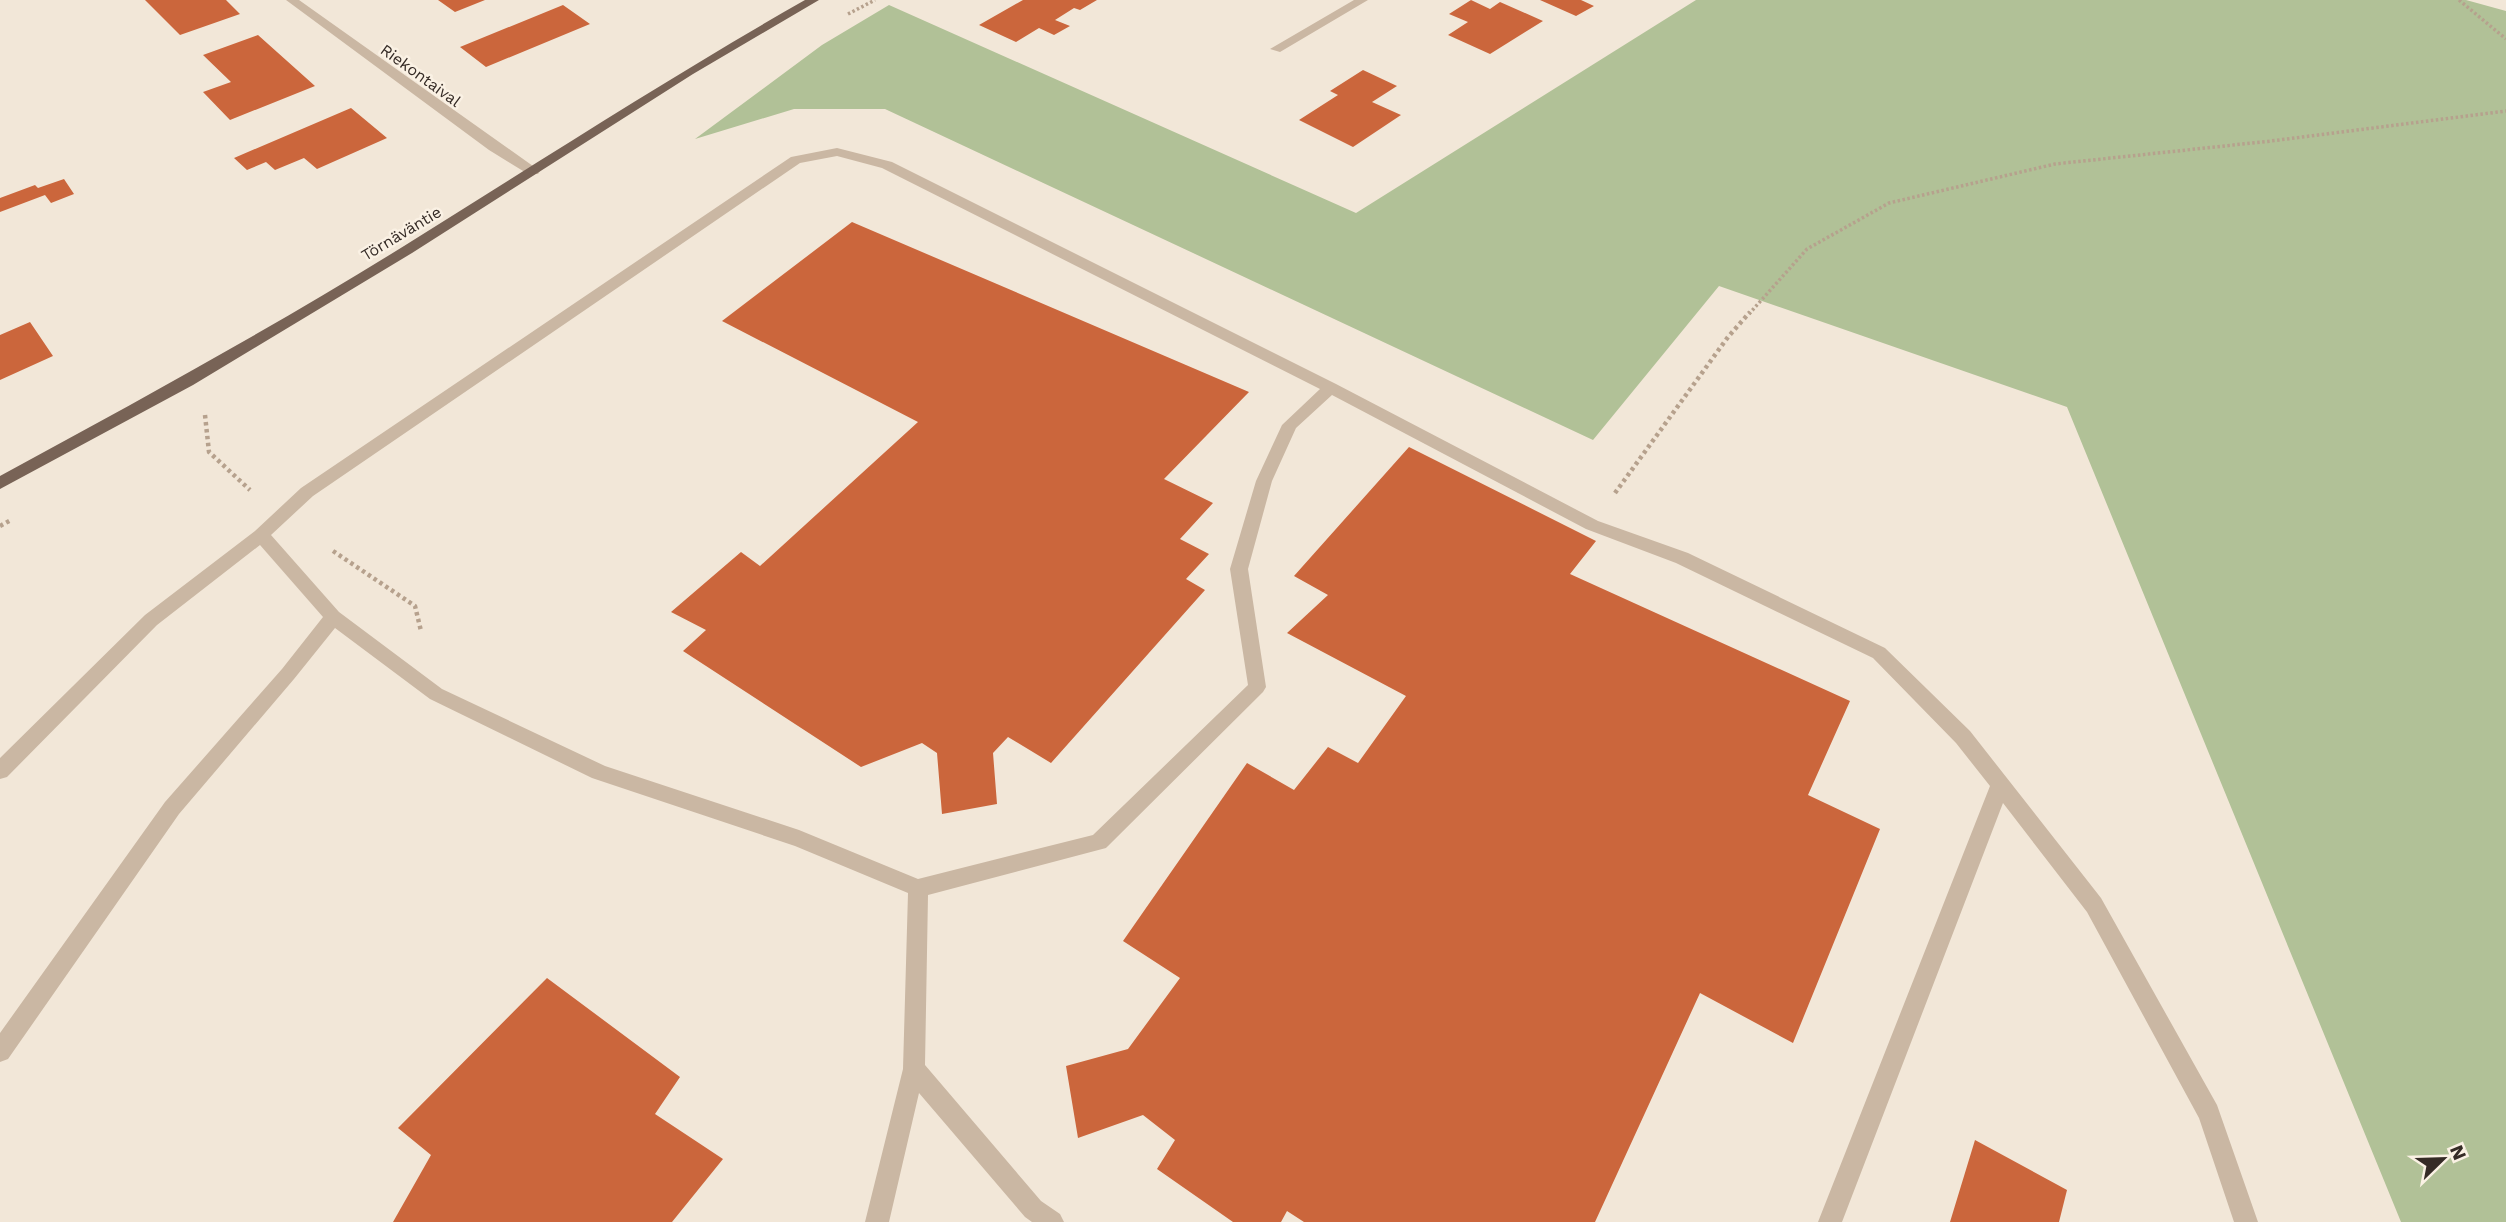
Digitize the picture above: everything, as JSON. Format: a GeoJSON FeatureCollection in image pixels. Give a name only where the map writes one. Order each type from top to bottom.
{"type":"FeatureCollection","features":[{"type":"Feature","properties":{"kind":"main road","name":"Törnäväntie"},"geometry":{"type":"LineString","coordinates":[[0,483],[188,381],[533,172],[689,71],[813,0]]}},
{"type":"Feature","properties":{"kind":"street","name":"Riekontaival"},"geometry":{"type":"LineString","coordinates":[[292,0],[494,147],[533,172]]}},
{"type":"Feature","properties":{"kind":"street"},"geometry":{"type":"LineString","coordinates":[[1276,49],[1362,0]]}},
{"type":"Feature","properties":{"kind":"street"},"geometry":{"type":"LineString","coordinates":[[0,771],[151,620],[261,535],[307,492],[796,160],[837,152],[887,165],[1331,388],[1592,524],[1682,558],[1879,653],[1963,737],[2094,905],[2209,1113],[2246,1222]]}},
{"type":"Feature","properties":{"kind":"street"},"geometry":{"type":"LineString","coordinates":[[261,535],[333,617],[436,694],[598,772],[799,839],[918,888],[1099,842],[1257,687],[1240,569],[1264,481],[1290,425],[1331,388]]}},
{"type":"Feature","properties":{"kind":"street"},"geometry":{"type":"LineString","coordinates":[[0,1051],[172,808],[288,674],[333,617]]}},
{"type":"Feature","properties":{"kind":"street"},"geometry":{"type":"LineString","coordinates":[[1830,1222],[2000,786]]}},
{"type":"Feature","properties":{"kind":"street"},"geometry":{"type":"LineString","coordinates":[[877,1222],[914,1069],[918,888]]}},
{"type":"Feature","properties":{"kind":"street"},"geometry":{"type":"LineString","coordinates":[[914,1069],[1033,1209],[1052,1222]]}},
{"type":"Feature","properties":{"kind":"path"},"geometry":{"type":"LineString","coordinates":[[2459,0],[2506,38]]}},
{"type":"Feature","properties":{"kind":"path"},"geometry":{"type":"LineString","coordinates":[[1592,524],[1728,337],[1807,249],[1889,203],[2055,164],[2271,141],[2506,111]]}},
{"type":"Feature","properties":{"kind":"green space"},"geometry":{"type":"Polygon","coordinates":[[[1696,0],[2466,0],[2506,11],[2506,1222],[2401,1222],[2067,407],[1719,286],[1593,440],[885,109],[794,109],[695,139],[822,45],[889,5],[1356,213],[1696,0]]]}},
{"type":"Feature","properties":{"kind":"building"},"geometry":{"type":"Polygon","coordinates":[[[145,0],[226,0],[240,14],[180,35],[145,0]]]}},
{"type":"Feature","properties":{"kind":"building"},"geometry":{"type":"Polygon","coordinates":[[[438,0],[485,0],[455,12],[438,0]]]}},
{"type":"Feature","properties":{"kind":"building"},"geometry":{"type":"Polygon","coordinates":[[[1023,0],[1097,0],[1080,10],[1074,8],[1055,20],[1070,26],[1054,35],[1039,28],[1016,42],[979,25],[1023,0]]]}},
{"type":"Feature","properties":{"kind":"building"},"geometry":{"type":"Polygon","coordinates":[[[1471,0],[1490,9],[1500,2],[1543,21],[1490,54],[1448,35],[1468,22],[1449,14],[1471,0]]]}},
{"type":"Feature","properties":{"kind":"building"},"geometry":{"type":"Polygon","coordinates":[[[1540,0],[1581,0],[1594,6],[1576,16],[1540,0]]]}},
{"type":"Feature","properties":{"kind":"building"},"geometry":{"type":"Polygon","coordinates":[[[563,5],[590,24],[486,67],[460,47],[563,5]]]}},
{"type":"Feature","properties":{"kind":"building"},"geometry":{"type":"Polygon","coordinates":[[[258,35],[315,86],[230,120],[203,92],[231,82],[203,55],[258,35]]]}},
{"type":"Feature","properties":{"kind":"building"},"geometry":{"type":"Polygon","coordinates":[[[1363,70],[1397,86],[1372,102],[1401,115],[1353,147],[1299,120],[1338,95],[1330,91],[1363,70]]]}},
{"type":"Feature","properties":{"kind":"building"},"geometry":{"type":"Polygon","coordinates":[[[351,108],[387,138],[317,169],[304,158],[275,170],[266,162],[247,170],[234,158],[351,108]]]}},
{"type":"Feature","properties":{"kind":"building"},"geometry":{"type":"Polygon","coordinates":[[[64,179],[74,194],[51,203],[45,195],[0,212],[0,198],[35,185],[38,188],[64,179]]]}},
{"type":"Feature","properties":{"kind":"building"},"geometry":{"type":"Polygon","coordinates":[[[852,222],[1249,392],[1164,479],[1213,503],[1180,539],[1209,554],[1186,579],[1205,590],[1051,763],[1008,737],[993,753],[997,804],[942,814],[937,753],[922,743],[861,767],[683,651],[706,630],[671,612],[741,552],[760,566],[918,422],[722,321],[852,222]]]}},
{"type":"Feature","properties":{"kind":"building"},"geometry":{"type":"Polygon","coordinates":[[[30,322],[53,356],[0,380],[0,335],[30,322]]]}},
{"type":"Feature","properties":{"kind":"building"},"geometry":{"type":"Polygon","coordinates":[[[1409,447],[1596,541],[1570,574],[1850,701],[1808,795],[1880,829],[1793,1043],[1700,993],[1595,1222],[1304,1222],[1287,1211],[1281,1222],[1233,1222],[1157,1169],[1175,1140],[1143,1115],[1078,1138],[1066,1066],[1128,1049],[1180,978],[1123,941],[1247,763],[1294,790],[1328,747],[1358,763],[1406,696],[1287,633],[1328,595],[1294,576],[1409,447]]]}},
{"type":"Feature","properties":{"kind":"building"},"geometry":{"type":"Polygon","coordinates":[[[547,978],[680,1077],[655,1114],[723,1159],[672,1222],[393,1222],[431,1155],[398,1128],[547,978]]]}},
{"type":"Feature","properties":{"kind":"building"},"geometry":{"type":"Polygon","coordinates":[[[1975,1140],[2067,1190],[2059,1222],[1950,1222],[1975,1140]]]}}]}
